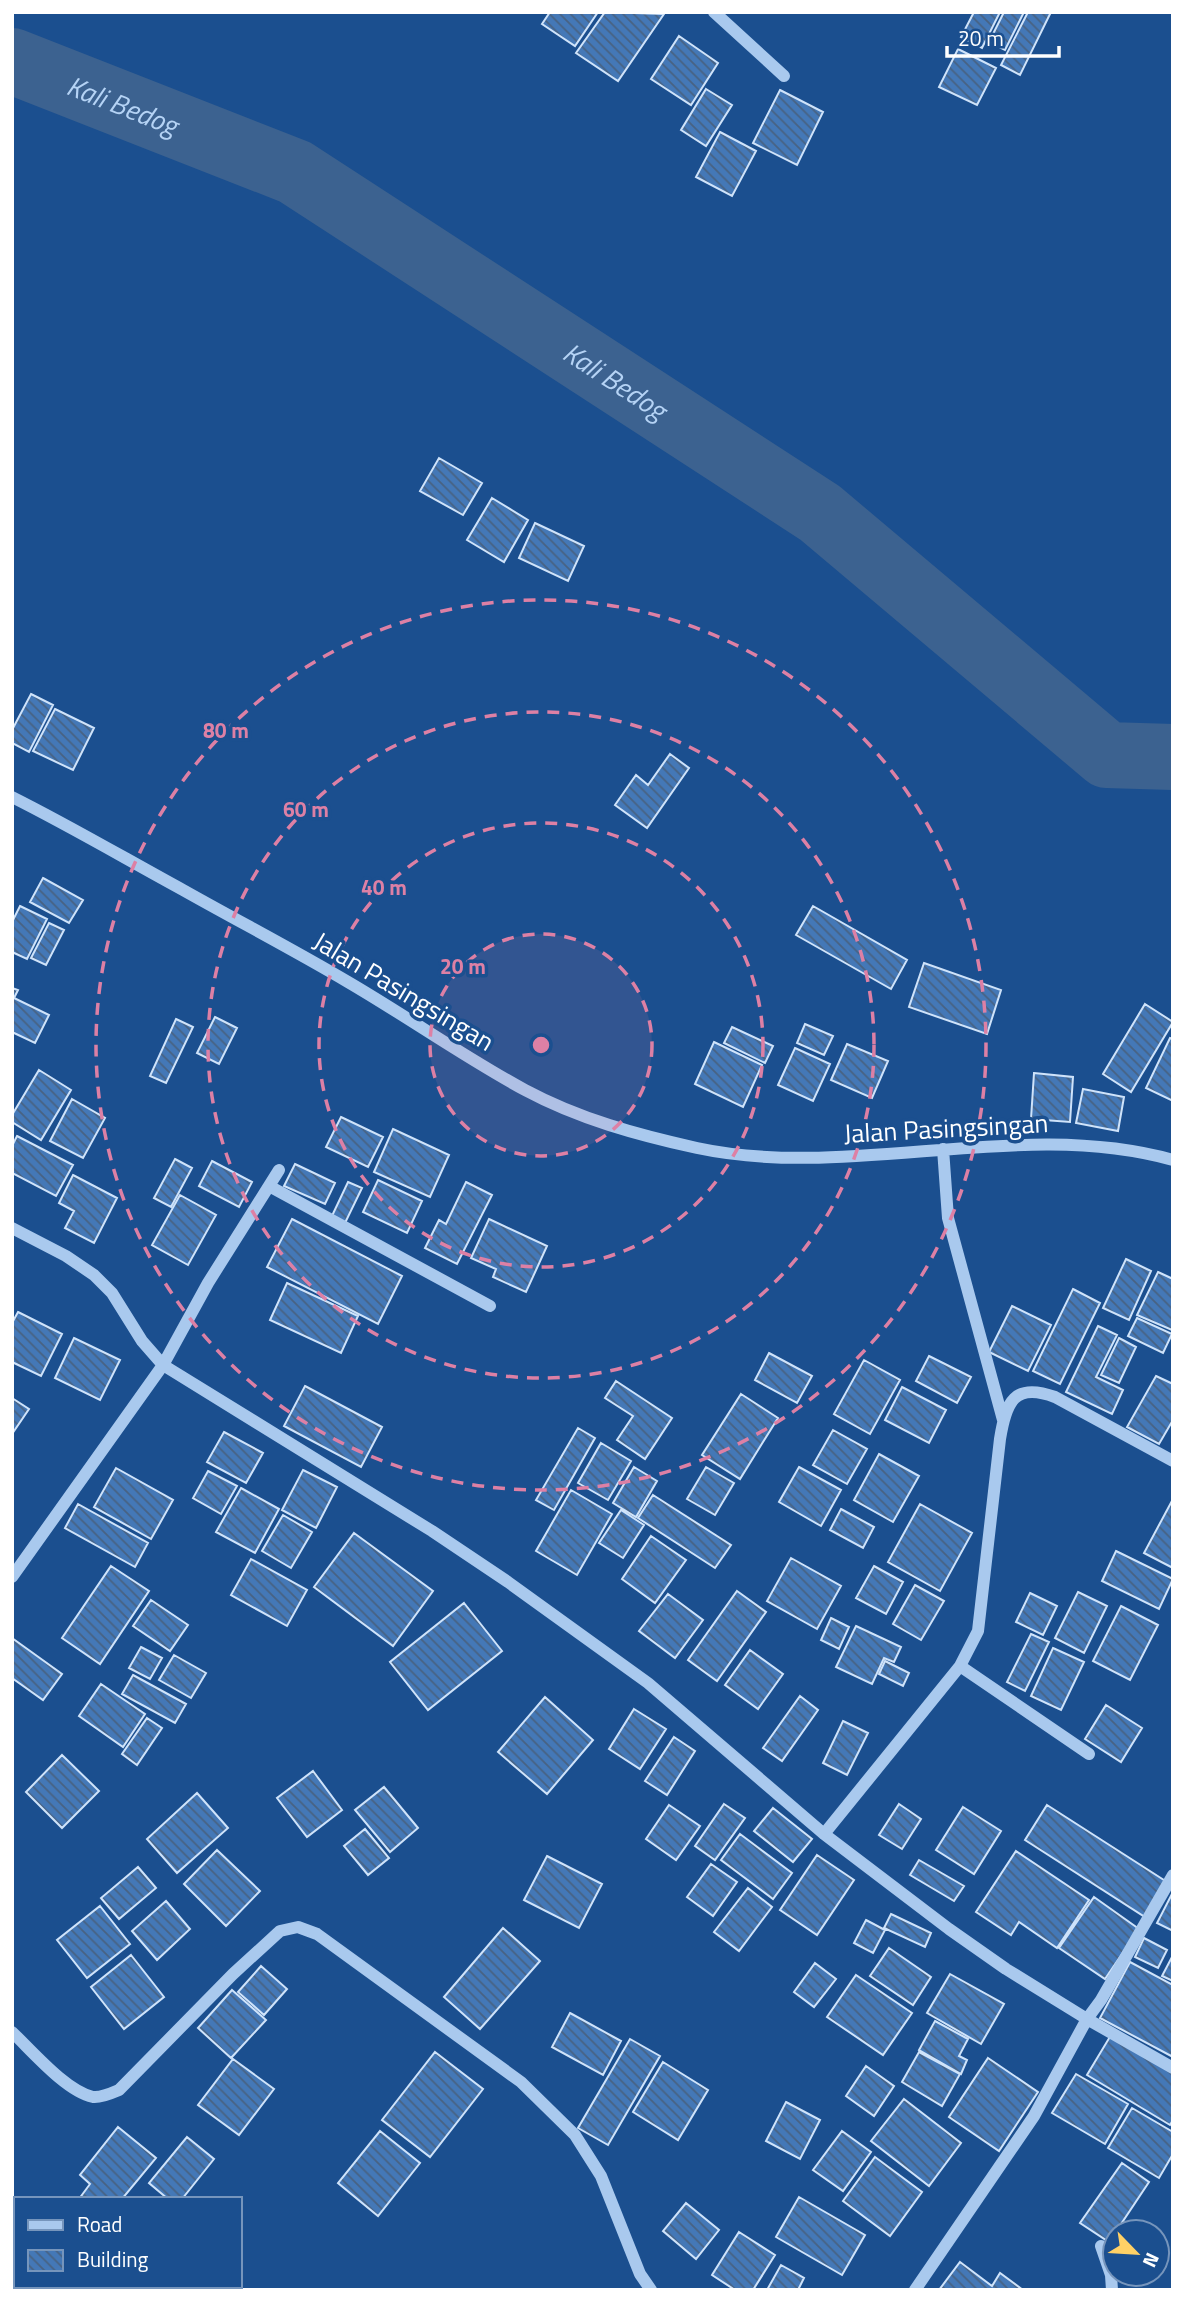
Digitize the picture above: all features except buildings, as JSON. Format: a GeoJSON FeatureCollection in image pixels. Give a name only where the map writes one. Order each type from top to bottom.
{"type":"FeatureCollection","features":[{"type":"Feature","properties":{"kind":"street"},"geometry":{"type":"LineString","coordinates":[[714,12],[784,76]]}},
{"type":"Feature","properties":{"kind":"street","name":"Jalan Pasingsingan"},"geometry":{"type":"LineString","coordinates":[[12,796],[349,982],[454,1049],[528,1091],[612,1127],[700,1149],[760,1158],[815,1158],[943,1149],[1072,1145],[1173,1160]]}},
{"type":"Feature","properties":{"kind":"street"},"geometry":{"type":"LineString","coordinates":[[943,1149],[948,1218],[1003,1420]]}},
{"type":"Feature","properties":{"kind":"street"},"geometry":{"type":"LineString","coordinates":[[12,1577],[163,1365],[208,1283],[279,1170]]}},
{"type":"Feature","properties":{"kind":"street"},"geometry":{"type":"LineString","coordinates":[[269,1186],[489,1306]]}},
{"type":"Feature","properties":{"kind":"street"},"geometry":{"type":"LineString","coordinates":[[12,1228],[66,1256],[93,1275],[112,1293],[142,1341],[163,1365],[432,1531],[508,1582],[648,1683],[824,1833],[961,1937],[1006,1969],[1173,2068]]}},
{"type":"Feature","properties":{"kind":"street"},"geometry":{"type":"LineString","coordinates":[[824,1833],[960,1666],[978,1631],[1003,1420],[1009,1405],[1022,1392],[1035,1390],[1055,1397],[1173,1461]]}},
{"type":"Feature","properties":{"kind":"street"},"geometry":{"type":"LineString","coordinates":[[960,1666],[1089,1754]]}},
{"type":"Feature","properties":{"kind":"street"},"geometry":{"type":"LineString","coordinates":[[915,2290],[1034,2116],[1087,2019],[1101,2000],[1173,1875]]}},
{"type":"Feature","properties":{"kind":"street"},"geometry":{"type":"LineString","coordinates":[[12,2032],[65,2081],[96,2098],[120,2090],[233,1974],[280,1931],[298,1927],[317,1934],[521,2082],[575,2135],[601,2176],[640,2274],[651,2290]]}},
{"type":"Feature","properties":{"kind":"waterway","name":"Kali Bedog"},"geometry":{"type":"LineString","coordinates":[[12,61],[295,172],[820,513],[1107,755],[1173,757]]}}]}
